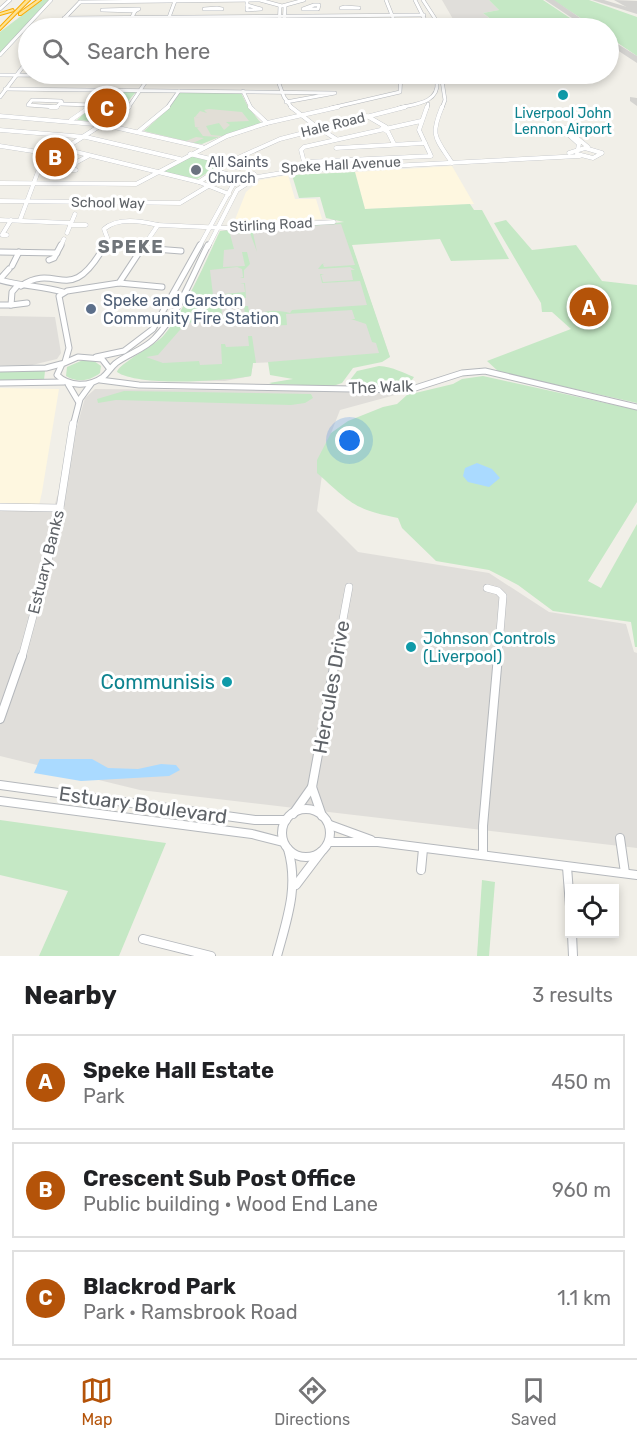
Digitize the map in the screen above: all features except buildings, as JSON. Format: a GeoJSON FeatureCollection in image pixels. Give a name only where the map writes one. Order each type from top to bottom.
{"type":"FeatureCollection","features":[{"type":"Feature","properties":{"kind":"highway"},"geometry":{"type":"LineString","coordinates":[[0,23],[22,0]]}},
{"type":"Feature","properties":{"kind":"highway"},"geometry":{"type":"LineString","coordinates":[[0,30],[28,0]]}},
{"type":"Feature","properties":{"kind":"highway"},"geometry":{"type":"LineString","coordinates":[[8,21],[39,0]]}},
{"type":"Feature","properties":{"kind":"highway"},"geometry":{"type":"LineString","coordinates":[[0,11],[13,10]]}},
{"type":"Feature","properties":{"kind":"street"},"geometry":{"type":"LineString","coordinates":[[0,11],[10,0]]}},
{"type":"Feature","properties":{"kind":"street"},"geometry":{"type":"LineString","coordinates":[[34,18],[51,0]]}},
{"type":"Feature","properties":{"kind":"street"},"geometry":{"type":"LineString","coordinates":[[247,0],[247,6]]}},
{"type":"Feature","properties":{"kind":"street"},"geometry":{"type":"LineString","coordinates":[[64,18],[79,1],[262,0],[285,6],[304,0]]}},
{"type":"Feature","properties":{"kind":"street"},"geometry":{"type":"LineString","coordinates":[[318,0],[319,5]]}},
{"type":"Feature","properties":{"kind":"street"},"geometry":{"type":"LineString","coordinates":[[386,0],[393,16]]}},
{"type":"Feature","properties":{"kind":"street"},"geometry":{"type":"LineString","coordinates":[[415,0],[425,18]]}},
{"type":"Feature","properties":{"kind":"street"},"geometry":{"type":"LineString","coordinates":[[423,0],[435,18]]}},
{"type":"Feature","properties":{"kind":"street"},"geometry":{"type":"LineString","coordinates":[[170,17],[175,1]]}},
{"type":"Feature","properties":{"kind":"street"},"geometry":{"type":"LineString","coordinates":[[280,6],[280,17]]}},
{"type":"Feature","properties":{"kind":"street"},"geometry":{"type":"LineString","coordinates":[[285,6],[285,17]]}},
{"type":"Feature","properties":{"kind":"street"},"geometry":{"type":"LineString","coordinates":[[341,8],[359,8],[350,10],[341,8]]}},
{"type":"Feature","properties":{"kind":"street"},"geometry":{"type":"LineString","coordinates":[[350,10],[351,16]]}},
{"type":"Feature","properties":{"kind":"street"},"geometry":{"type":"LineString","coordinates":[[102,18],[105,12],[135,11],[132,17]]}},
{"type":"Feature","properties":{"kind":"street"},"geometry":{"type":"LineString","coordinates":[[212,17],[214,11]]}},
{"type":"Feature","properties":{"kind":"street"},"geometry":{"type":"LineString","coordinates":[[64,18],[424,15]]}},
{"type":"Feature","properties":{"kind":"street"},"geometry":{"type":"LineString","coordinates":[[0,55],[18,36]]}},
{"type":"Feature","properties":{"kind":"street"},"geometry":{"type":"LineString","coordinates":[[0,98],[18,72]]}},
{"type":"Feature","properties":{"kind":"street"},"geometry":{"type":"LineString","coordinates":[[0,76],[18,76]]}},
{"type":"Feature","properties":{"kind":"street"},"geometry":{"type":"LineString","coordinates":[[0,146],[45,153],[64,149],[128,108],[145,84]]}},
{"type":"Feature","properties":{"kind":"street"},"geometry":{"type":"LineString","coordinates":[[279,84],[286,102],[299,116],[336,139]]}},
{"type":"Feature","properties":{"kind":"street"},"geometry":{"type":"LineString","coordinates":[[0,183],[130,184],[156,173],[203,147],[267,123],[397,92],[401,90],[401,84]]}},
{"type":"Feature","properties":{"kind":"street","name":"Hale Road"},"geometry":{"type":"LineString","coordinates":[[199,182],[226,164],[280,139],[426,101],[436,94],[436,84]]}},
{"type":"Feature","properties":{"kind":"street"},"geometry":{"type":"LineString","coordinates":[[442,84],[445,100],[434,127],[436,138],[451,161]]}},
{"type":"Feature","properties":{"kind":"street"},"geometry":{"type":"LineString","coordinates":[[5,90],[335,93],[286,102]]}},
{"type":"Feature","properties":{"kind":"street"},"geometry":{"type":"LineString","coordinates":[[71,120],[92,105],[105,90]]}},
{"type":"Feature","properties":{"kind":"street"},"geometry":{"type":"LineString","coordinates":[[139,131],[165,111],[179,91]]}},
{"type":"Feature","properties":{"kind":"street"},"geometry":{"type":"LineString","coordinates":[[243,91],[251,109],[267,123]]}},
{"type":"Feature","properties":{"kind":"street"},"geometry":{"type":"LineString","coordinates":[[60,104],[61,101],[36,100],[28,105],[56,107],[60,104],[92,105]]}},
{"type":"Feature","properties":{"kind":"street"},"geometry":{"type":"LineString","coordinates":[[422,105],[428,105],[419,130],[431,156],[304,162],[302,148],[384,127],[422,121]]}},
{"type":"Feature","properties":{"kind":"street"},"geometry":{"type":"LineString","coordinates":[[0,116],[105,124],[203,147]]}},
{"type":"Feature","properties":{"kind":"street"},"geometry":{"type":"LineString","coordinates":[[367,116],[384,127],[394,144]]}},
{"type":"Feature","properties":{"kind":"street"},"geometry":{"type":"LineString","coordinates":[[580,156],[577,150],[579,144],[560,127],[574,128],[571,134],[589,148]]}},
{"type":"Feature","properties":{"kind":"street"},"geometry":{"type":"LineString","coordinates":[[0,130],[86,137],[180,159]]}},
{"type":"Feature","properties":{"kind":"street"},"geometry":{"type":"LineString","coordinates":[[543,155],[571,150],[575,145],[572,138]]}},
{"type":"Feature","properties":{"kind":"street"},"geometry":{"type":"LineString","coordinates":[[329,141],[336,148],[340,160]]}},
{"type":"Feature","properties":{"kind":"street"},"geometry":{"type":"LineString","coordinates":[[336,148],[425,143]]}},
{"type":"Feature","properties":{"kind":"street"},"geometry":{"type":"LineString","coordinates":[[387,145],[393,158]]}},
{"type":"Feature","properties":{"kind":"street","name":"Speke Hall Avenue"},"geometry":{"type":"LineString","coordinates":[[85,356],[96,357],[124,351],[153,329],[227,194],[237,182],[264,171],[451,161],[580,156],[593,158],[602,155],[600,151],[589,148],[543,155],[451,161],[299,171],[257,177],[240,186],[160,334],[146,347],[109,370],[97,381]]}},
{"type":"Feature","properties":{"kind":"street"},"geometry":{"type":"LineString","coordinates":[[64,149],[199,182],[235,195]]}},
{"type":"Feature","properties":{"kind":"street"},"geometry":{"type":"LineString","coordinates":[[20,220],[30,202],[33,183],[45,153]]}},
{"type":"Feature","properties":{"kind":"street"},"geometry":{"type":"LineString","coordinates":[[190,154],[240,168]]}},
{"type":"Feature","properties":{"kind":"street"},"geometry":{"type":"LineString","coordinates":[[76,170],[72,170],[73,165],[88,156]]}},
{"type":"Feature","properties":{"kind":"street"},"geometry":{"type":"LineString","coordinates":[[215,171],[227,174]]}},
{"type":"Feature","properties":{"kind":"street"},"geometry":{"type":"LineString","coordinates":[[264,171],[299,171]]}},
{"type":"Feature","properties":{"kind":"street","name":"School Way"},"geometry":{"type":"LineString","coordinates":[[0,201],[180,203],[210,185]]}},
{"type":"Feature","properties":{"kind":"street"},"geometry":{"type":"LineString","coordinates":[[67,233],[72,215]]}},
{"type":"Feature","properties":{"kind":"street"},"geometry":{"type":"LineString","coordinates":[[0,220],[87,225]]}},
{"type":"Feature","properties":{"kind":"street"},"geometry":{"type":"LineString","coordinates":[[7,235],[2,235],[11,220]]}},
{"type":"Feature","properties":{"kind":"street","name":"Stirling Road"},"geometry":{"type":"LineString","coordinates":[[19,286],[29,280],[71,280],[84,276],[108,240],[104,229],[111,223],[143,221],[158,225],[216,227],[334,222]]}},
{"type":"Feature","properties":{"kind":"street"},"geometry":{"type":"LineString","coordinates":[[119,283],[158,225]]}},
{"type":"Feature","properties":{"kind":"street"},"geometry":{"type":"LineString","coordinates":[[49,260],[54,258],[63,242],[53,244]]}},
{"type":"Feature","properties":{"kind":"street"},"geometry":{"type":"LineString","coordinates":[[142,248],[181,251]]}},
{"type":"Feature","properties":{"kind":"street"},"geometry":{"type":"LineString","coordinates":[[0,252],[57,252]]}},
{"type":"Feature","properties":{"kind":"street"},"geometry":{"type":"LineString","coordinates":[[19,252],[11,267],[0,280],[19,286],[40,285],[63,292],[119,283],[162,287]]}},
{"type":"Feature","properties":{"kind":"street"},"geometry":{"type":"LineString","coordinates":[[11,267],[19,264]]}},
{"type":"Feature","properties":{"kind":"street"},"geometry":{"type":"LineString","coordinates":[[11,305],[12,292],[19,286]]}},
{"type":"Feature","properties":{"kind":"street"},"geometry":{"type":"LineString","coordinates":[[63,292],[58,300],[69,348],[57,375],[66,383],[78,401],[84,391],[97,381]]}},
{"type":"Feature","properties":{"kind":"street"},"geometry":{"type":"LineString","coordinates":[[0,305],[27,303]]}},
{"type":"Feature","properties":{"kind":"street"},"geometry":{"type":"LineString","coordinates":[[69,348],[85,356]]}},
{"type":"Feature","properties":{"kind":"street"},"geometry":{"type":"LineString","coordinates":[[0,369],[46,368],[85,356]]}},
{"type":"Feature","properties":{"kind":"street"},"geometry":{"type":"LineString","coordinates":[[96,357],[106,362],[118,381]]}},
{"type":"Feature","properties":{"kind":"street","name":"The Walk"},"geometry":{"type":"LineString","coordinates":[[66,383],[81,385],[97,381],[118,381],[139,386],[409,390],[462,373],[485,371],[637,407]]}},
{"type":"Feature","properties":{"kind":"street"},"geometry":{"type":"LineString","coordinates":[[0,383],[66,383]]}},
{"type":"Feature","properties":{"kind":"street","name":"Estuary Banks"},"geometry":{"type":"LineString","coordinates":[[0,719],[26,646],[60,508],[78,401]]}},
{"type":"Feature","properties":{"kind":"street"},"geometry":{"type":"LineString","coordinates":[[0,507],[60,508]]}},
{"type":"Feature","properties":{"kind":"street","name":"Hercules Drive"},"geometry":{"type":"LineString","coordinates":[[322,816],[315,802],[312,787],[349,587]]}},
{"type":"Feature","properties":{"kind":"street"},"geometry":{"type":"LineString","coordinates":[[483,855],[483,826],[503,596],[498,591],[488,588]]}},
{"type":"Feature","properties":{"kind":"street","name":"Estuary Boulevard"},"geometry":{"type":"LineString","coordinates":[[0,785],[255,820],[289,817]]}},
{"type":"Feature","properties":{"kind":"street","name":"Hercules Drive"},"geometry":{"type":"LineString","coordinates":[[289,817],[312,787]]}},
{"type":"Feature","properties":{"kind":"street","name":"Estuary Boulevard"},"geometry":{"type":"LineString","coordinates":[[0,801],[240,832],[285,845]]}},
{"type":"Feature","properties":{"kind":"street"},"geometry":{"type":"LineString","coordinates":[[277,956],[296,885],[294,864],[281,834],[289,817],[311,810],[322,816],[330,825],[378,842]]}},
{"type":"Feature","properties":{"kind":"street"},"geometry":{"type":"LineString","coordinates":[[296,885],[330,842],[330,825]]}},
{"type":"Feature","properties":{"kind":"street"},"geometry":{"type":"LineString","coordinates":[[620,838],[625,873]]}},
{"type":"Feature","properties":{"kind":"street"},"geometry":{"type":"LineString","coordinates":[[330,842],[378,842],[637,875]]}},
{"type":"Feature","properties":{"kind":"street"},"geometry":{"type":"LineString","coordinates":[[285,845],[302,856],[321,852]]}},
{"type":"Feature","properties":{"kind":"street"},"geometry":{"type":"LineString","coordinates":[[421,870],[423,849]]}},
{"type":"Feature","properties":{"kind":"street"},"geometry":{"type":"LineString","coordinates":[[567,867],[568,884]]}},
{"type":"Feature","properties":{"kind":"street"},"geometry":{"type":"LineString","coordinates":[[572,938],[573,956]]}},
{"type":"Feature","properties":{"kind":"street"},"geometry":{"type":"LineString","coordinates":[[143,939],[211,956]]}},
{"type":"Feature","properties":{"kind":"shaded area"},"geometry":{"type":"Polygon","coordinates":[[[442,0],[489,0],[499,10],[483,13],[489,18],[452,18],[442,0]]]}},
{"type":"Feature","properties":{"kind":"shaded area"},"geometry":{"type":"Polygon","coordinates":[[[180,92],[241,93],[248,107],[261,123],[199,144],[144,131],[167,111],[180,92]]]}},
{"type":"Feature","properties":{"kind":"shaded area"},"geometry":{"type":"Polygon","coordinates":[[[452,166],[474,204],[365,209],[355,172],[452,166]]]}},
{"type":"Feature","properties":{"kind":"shaded area"},"geometry":{"type":"Polygon","coordinates":[[[288,175],[295,199],[316,199],[322,219],[246,224],[234,222],[246,192],[260,180],[288,175]]]}},
{"type":"Feature","properties":{"kind":"shaded area"},"geometry":{"type":"Polygon","coordinates":[[[344,223],[390,357],[253,363],[251,376],[225,381],[147,380],[120,374],[170,331],[223,231],[344,223]]]}},
{"type":"Feature","properties":{"kind":"shaded area"},"geometry":{"type":"Polygon","coordinates":[[[0,316],[55,317],[61,353],[57,359],[32,365],[0,365],[0,316]]]}},
{"type":"Feature","properties":{"kind":"shaded area"},"geometry":{"type":"Polygon","coordinates":[[[0,388],[59,389],[42,492],[24,574],[0,644],[0,388]]]}},
{"type":"Feature","properties":{"kind":"shaded area"},"geometry":{"type":"Polygon","coordinates":[[[95,389],[406,392],[340,410],[326,446],[317,511],[358,552],[489,573],[549,612],[626,624],[634,652],[637,653],[637,848],[140,790],[0,756],[0,511],[53,511],[85,398],[95,389]]]}},
{"type":"Feature","properties":{"kind":"green space"},"geometry":{"type":"Polygon","coordinates":[[[42,0],[49,0],[33,18],[18,18],[42,0]]]}},
{"type":"Feature","properties":{"kind":"green space"},"geometry":{"type":"Polygon","coordinates":[[[489,0],[543,0],[570,18],[489,18],[483,13],[499,10],[489,0]]]}},
{"type":"Feature","properties":{"kind":"green space"},"geometry":{"type":"Polygon","coordinates":[[[553,0],[589,0],[637,17],[637,56],[619,44],[619,18],[581,18],[553,0]]]}},
{"type":"Feature","properties":{"kind":"green space"},"geometry":{"type":"Polygon","coordinates":[[[18,18],[18,34],[0,54],[0,32],[18,18]]]}},
{"type":"Feature","properties":{"kind":"green space"},"geometry":{"type":"Polygon","coordinates":[[[107,92],[136,92],[124,106],[102,122],[77,120],[107,92]]]}},
{"type":"Feature","properties":{"kind":"green space"},"geometry":{"type":"Polygon","coordinates":[[[180,92],[241,93],[248,107],[261,123],[222,136],[211,135],[206,126],[219,123],[224,130],[230,125],[226,122],[249,121],[242,112],[209,109],[204,110],[207,113],[200,111],[195,117],[201,118],[194,117],[195,127],[200,128],[197,128],[203,136],[219,137],[202,144],[193,143],[204,138],[196,137],[186,141],[144,131],[167,110],[180,92]]]}},
{"type":"Feature","properties":{"kind":"green space"},"geometry":{"type":"Polygon","coordinates":[[[190,155],[224,163],[197,179],[161,171],[190,155]]]}},
{"type":"Feature","properties":{"kind":"green space"},"geometry":{"type":"Polygon","coordinates":[[[355,172],[365,209],[470,204],[474,210],[482,210],[509,259],[451,261],[440,239],[352,245],[390,357],[382,362],[353,368],[342,383],[333,386],[269,383],[293,379],[270,375],[268,362],[379,353],[376,343],[372,342],[366,324],[351,319],[355,319],[352,310],[286,314],[287,325],[269,326],[260,322],[259,314],[267,311],[290,313],[292,310],[367,305],[360,281],[322,283],[320,274],[324,274],[321,275],[323,282],[353,280],[351,270],[355,270],[350,267],[318,269],[322,264],[326,263],[323,264],[324,267],[355,265],[341,224],[308,226],[344,222],[326,218],[320,197],[299,198],[292,175],[355,172]]]}},
{"type":"Feature","properties":{"kind":"green space"},"geometry":{"type":"Polygon","coordinates":[[[506,220],[532,250],[576,245],[602,281],[637,285],[637,403],[499,372],[487,361],[571,329],[552,312],[542,312],[541,303],[494,223],[506,220]]]}},
{"type":"Feature","properties":{"kind":"green space"},"geometry":{"type":"Polygon","coordinates":[[[278,226],[277,230],[253,233],[257,252],[250,233],[230,234],[234,249],[224,250],[223,267],[245,266],[242,252],[247,252],[250,264],[244,270],[244,278],[240,278],[243,277],[242,269],[237,267],[210,270],[213,295],[245,292],[244,284],[240,284],[245,283],[246,298],[221,298],[222,316],[245,315],[244,306],[248,306],[250,317],[186,323],[158,355],[146,357],[163,363],[199,361],[200,365],[222,364],[221,344],[225,344],[226,347],[249,346],[248,336],[252,336],[256,363],[253,363],[251,376],[182,382],[143,380],[117,372],[124,364],[160,339],[172,325],[194,286],[220,231],[278,226]]]}},
{"type":"Feature","properties":{"kind":"green space"},"geometry":{"type":"Polygon","coordinates":[[[83,360],[94,361],[101,366],[100,373],[83,380],[75,380],[66,376],[67,367],[83,360]]]}},
{"type":"Feature","properties":{"kind":"green space"},"geometry":{"type":"Polygon","coordinates":[[[379,366],[414,377],[407,387],[402,388],[350,384],[350,380],[357,371],[379,366]]]}},
{"type":"Feature","properties":{"kind":"green space"},"geometry":{"type":"Polygon","coordinates":[[[0,371],[45,371],[44,380],[0,380],[0,371]]]}},
{"type":"Feature","properties":{"kind":"green space"},"geometry":{"type":"Polygon","coordinates":[[[483,376],[637,410],[637,502],[588,581],[601,588],[637,524],[637,647],[635,647],[631,622],[553,611],[518,585],[489,570],[436,561],[402,528],[398,518],[362,508],[353,503],[317,473],[317,460],[331,433],[348,421],[397,404],[407,395],[453,384],[462,379],[483,376]]]}},
{"type":"Feature","properties":{"kind":"green space"},"geometry":{"type":"Polygon","coordinates":[[[124,391],[311,394],[313,398],[305,403],[291,405],[116,400],[98,403],[97,399],[124,391]]]}},
{"type":"Feature","properties":{"kind":"green space"},"geometry":{"type":"Polygon","coordinates":[[[0,820],[166,843],[119,956],[39,956],[68,891],[0,875],[0,820]]]}},
{"type":"Feature","properties":{"kind":"green space"},"geometry":{"type":"Polygon","coordinates":[[[482,880],[495,882],[489,956],[477,956],[482,880]]]}},
{"type":"Feature","properties":{"kind":"water"},"geometry":{"type":"Polygon","coordinates":[[[477,463],[492,469],[500,478],[489,487],[468,482],[463,476],[465,468],[477,463]]]}},
{"type":"Feature","properties":{"kind":"water"},"geometry":{"type":"Polygon","coordinates":[[[40,759],[92,759],[108,768],[138,769],[161,764],[176,765],[180,770],[169,776],[81,781],[34,773],[40,759]]]}},
{"type":"Feature","properties":{"kind":"taxiway"},"geometry":{"type":"LineString","coordinates":[[549,0],[576,18]]}},
{"type":"Feature","properties":{"kind":"taxiway"},"geometry":{"type":"LineString","coordinates":[[596,0],[637,12]]}},
{"type":"Feature","properties":{"kind":"taxiway"},"geometry":{"type":"LineString","coordinates":[[619,48],[637,60]]}},
{"type":"Feature","properties":{"kind":"taxiway"},"geometry":{"type":"LineString","coordinates":[[633,99],[637,103]]}},
{"type":"Feature","properties":{"kind":"runway"},"geometry":{"type":"LineString","coordinates":[[623,0],[637,8]]}},
{"type":"Feature","properties":{"kind":"place","name":"Liverpool John Lennon Airport"},"geometry":{"type":"Point","coordinates":[563,95]}},
{"type":"Feature","properties":{"kind":"place","name":"Blackrod Park"},"geometry":{"type":"Point","coordinates":[107,108]}},
{"type":"Feature","properties":{"kind":"place","name":"Crescent Sub Post Office"},"geometry":{"type":"Point","coordinates":[55,157]}},
{"type":"Feature","properties":{"kind":"place","name":"All Saints Church"},"geometry":{"type":"Point","coordinates":[196,170]}},
{"type":"Feature","properties":{"kind":"place","name":"Speke Hall Estate"},"geometry":{"type":"Point","coordinates":[589,307]}},
{"type":"Feature","properties":{"kind":"place","name":"Speke and Garston Community Fire Station"},"geometry":{"type":"Point","coordinates":[91,309]}},
{"type":"Feature","properties":{"kind":"place","name":"Johnson Controls (Liverpool)"},"geometry":{"type":"Point","coordinates":[411,647]}},
{"type":"Feature","properties":{"kind":"place","name":"Communisis"},"geometry":{"type":"Point","coordinates":[227,682]}},
{"type":"Feature","properties":{"kind":"district","name":"SPEKE"},"geometry":{"type":"Point","coordinates":[131,247]}}]}
